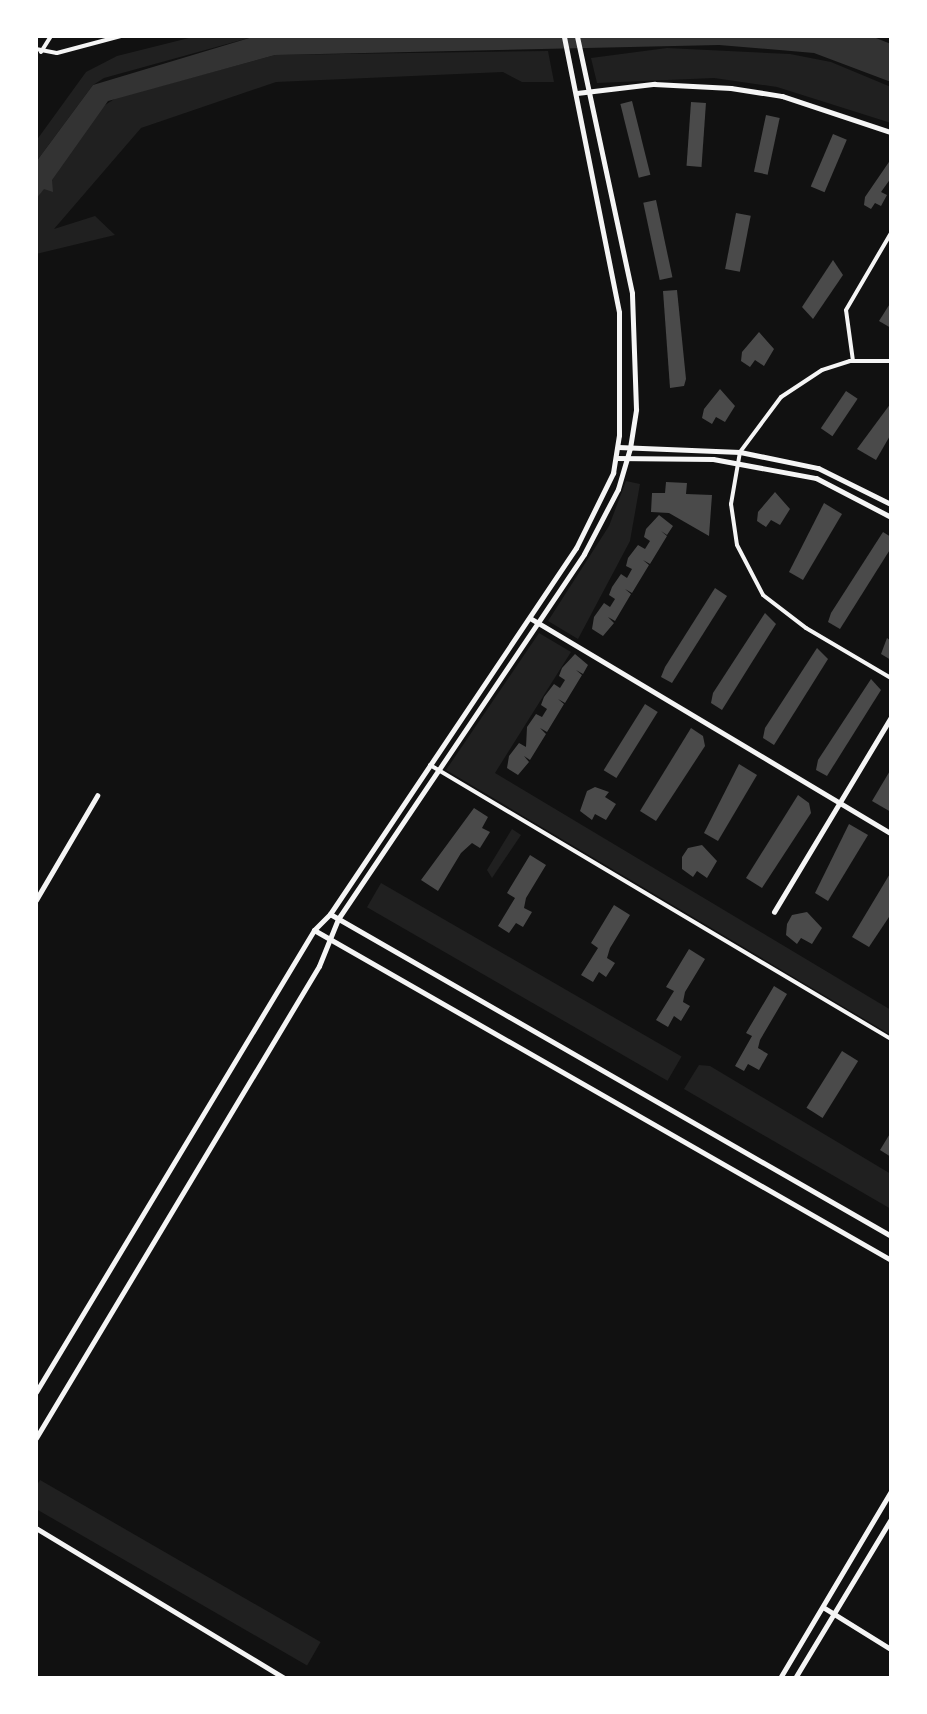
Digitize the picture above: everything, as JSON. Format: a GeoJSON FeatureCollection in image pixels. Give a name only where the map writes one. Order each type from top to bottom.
{"type":"FeatureCollection","features":[{"type":"Feature","properties":{"kind":"main road"},"geometry":{"type":"LineString","coordinates":[[36,1392],[314,930],[330,914],[429,764],[530,618],[595,515],[618,447],[618,302],[564,36]]}},
{"type":"Feature","properties":{"kind":"main road"},"geometry":{"type":"LineString","coordinates":[[36,1438],[319,966],[328,937],[338,919],[437,770],[539,624],[608,511],[630,448],[636,409],[635,315],[577,36]]}},
{"type":"Feature","properties":{"kind":"main road"},"geometry":{"type":"LineString","coordinates":[[618,447],[740,452],[818,468],[891,504]]}},
{"type":"Feature","properties":{"kind":"main road"},"geometry":{"type":"LineString","coordinates":[[616,458],[738,462],[816,478],[891,517]]}},
{"type":"Feature","properties":{"kind":"main road"},"geometry":{"type":"LineString","coordinates":[[330,914],[891,1236]]}},
{"type":"Feature","properties":{"kind":"main road"},"geometry":{"type":"LineString","coordinates":[[314,930],[891,1260]]}},
{"type":"Feature","properties":{"kind":"main road"},"geometry":{"type":"LineString","coordinates":[[780,1678],[891,1491]]}},
{"type":"Feature","properties":{"kind":"main road"},"geometry":{"type":"LineString","coordinates":[[795,1678],[891,1519]]}},
{"type":"Feature","properties":{"kind":"street"},"geometry":{"type":"LineString","coordinates":[[38,51],[51,36]]}},
{"type":"Feature","properties":{"kind":"street"},"geometry":{"type":"LineString","coordinates":[[38,51],[57,53],[121,36]]}},
{"type":"Feature","properties":{"kind":"street"},"geometry":{"type":"LineString","coordinates":[[577,93],[589,89],[654,84],[739,89],[782,96],[891,132]]}},
{"type":"Feature","properties":{"kind":"street"},"geometry":{"type":"LineString","coordinates":[[853,361],[846,310],[891,233]]}},
{"type":"Feature","properties":{"kind":"street"},"geometry":{"type":"LineString","coordinates":[[891,361],[853,361],[822,370],[781,397],[740,452],[732,525],[763,595],[806,628],[891,678]]}},
{"type":"Feature","properties":{"kind":"street"},"geometry":{"type":"LineString","coordinates":[[530,618],[891,833]]}},
{"type":"Feature","properties":{"kind":"street"},"geometry":{"type":"LineString","coordinates":[[774,912],[891,717]]}},
{"type":"Feature","properties":{"kind":"street"},"geometry":{"type":"LineString","coordinates":[[429,764],[891,1040]]}},
{"type":"Feature","properties":{"kind":"street"},"geometry":{"type":"LineString","coordinates":[[36,900],[97,796]]}},
{"type":"Feature","properties":{"kind":"street"},"geometry":{"type":"LineString","coordinates":[[36,1528],[285,1678]]}},
{"type":"Feature","properties":{"kind":"street"},"geometry":{"type":"LineString","coordinates":[[823,1607],[891,1649]]}},
{"type":"Feature","properties":{"kind":"shaded area"},"geometry":{"type":"Polygon","coordinates":[[[197,36],[256,36],[104,78],[93,85],[36,162],[36,141],[86,72],[117,56],[197,36]]]}},
{"type":"Feature","properties":{"kind":"shaded area"},"geometry":{"type":"Polygon","coordinates":[[[256,36],[871,36],[891,44],[891,82],[814,53],[719,45],[275,55],[108,101],[52,180],[53,192],[44,189],[36,199],[36,162],[93,85],[256,36]]]}},
{"type":"Feature","properties":{"kind":"shaded area"},"geometry":{"type":"Polygon","coordinates":[[[667,48],[790,54],[831,62],[891,87],[891,123],[777,87],[714,78],[597,83],[591,58],[667,48]]]}},
{"type":"Feature","properties":{"kind":"shaded area"},"geometry":{"type":"Polygon","coordinates":[[[548,51],[554,82],[522,82],[503,72],[276,82],[141,128],[54,229],[95,216],[115,235],[36,254],[36,199],[102,107],[116,98],[275,55],[548,51]]]}},
{"type":"Feature","properties":{"kind":"shaded area"},"geometry":{"type":"Polygon","coordinates":[[[626,481],[640,484],[630,541],[578,639],[548,621],[609,526],[626,481]]]}},
{"type":"Feature","properties":{"kind":"shaded area"},"geometry":{"type":"Polygon","coordinates":[[[539,633],[571,652],[495,773],[891,1010],[891,1035],[446,770],[539,633]]]}},
{"type":"Feature","properties":{"kind":"shaded area"},"geometry":{"type":"Polygon","coordinates":[[[512,829],[521,835],[492,878],[487,870],[512,829]]]}},
{"type":"Feature","properties":{"kind":"shaded area"},"geometry":{"type":"Polygon","coordinates":[[[381,883],[682,1056],[668,1081],[367,907],[381,883]]]}},
{"type":"Feature","properties":{"kind":"shaded area"},"geometry":{"type":"Polygon","coordinates":[[[699,1065],[710,1066],[891,1174],[891,1209],[684,1089],[699,1065]]]}},
{"type":"Feature","properties":{"kind":"shaded area"},"geometry":{"type":"Polygon","coordinates":[[[40,1480],[321,1642],[307,1665],[36,1509],[36,1487],[40,1480]]]}},
{"type":"Feature","properties":{"kind":"building"},"geometry":{"type":"Polygon","coordinates":[[[632,101],[650,175],[639,178],[620,104],[632,101]]]}},
{"type":"Feature","properties":{"kind":"building"},"geometry":{"type":"Polygon","coordinates":[[[691,102],[706,103],[701,167],[687,166],[691,102]]]}},
{"type":"Feature","properties":{"kind":"building"},"geometry":{"type":"Polygon","coordinates":[[[766,115],[780,118],[768,175],[754,172],[766,115]]]}},
{"type":"Feature","properties":{"kind":"building"},"geometry":{"type":"Polygon","coordinates":[[[833,134],[847,140],[825,192],[811,186],[833,134]]]}},
{"type":"Feature","properties":{"kind":"building"},"geometry":{"type":"Polygon","coordinates":[[[891,159],[891,178],[881,192],[887,195],[881,206],[875,203],[871,209],[864,205],[865,197],[891,159]]]}},
{"type":"Feature","properties":{"kind":"building"},"geometry":{"type":"Polygon","coordinates":[[[656,200],[672,277],[660,280],[643,203],[656,200]]]}},
{"type":"Feature","properties":{"kind":"building"},"geometry":{"type":"Polygon","coordinates":[[[736,213],[751,216],[740,272],[725,269],[736,213]]]}},
{"type":"Feature","properties":{"kind":"building"},"geometry":{"type":"Polygon","coordinates":[[[833,260],[843,275],[813,319],[802,307],[833,260]]]}},
{"type":"Feature","properties":{"kind":"building"},"geometry":{"type":"Polygon","coordinates":[[[677,290],[686,379],[684,386],[670,388],[663,291],[677,290]]]}},
{"type":"Feature","properties":{"kind":"building"},"geometry":{"type":"Polygon","coordinates":[[[891,302],[891,328],[879,321],[891,302]]]}},
{"type":"Feature","properties":{"kind":"building"},"geometry":{"type":"Polygon","coordinates":[[[759,332],[774,349],[764,366],[755,360],[750,367],[741,361],[742,352],[759,332]]]}},
{"type":"Feature","properties":{"kind":"building"},"geometry":{"type":"Polygon","coordinates":[[[720,389],[735,406],[725,422],[716,417],[712,424],[702,418],[704,409],[720,389]]]}},
{"type":"Feature","properties":{"kind":"building"},"geometry":{"type":"Polygon","coordinates":[[[846,391],[858,399],[832,436],[821,428],[846,391]]]}},
{"type":"Feature","properties":{"kind":"building"},"geometry":{"type":"Polygon","coordinates":[[[891,403],[891,434],[876,460],[857,449],[891,403]]]}},
{"type":"Feature","properties":{"kind":"building"},"geometry":{"type":"Polygon","coordinates":[[[666,482],[687,483],[686,494],[712,495],[709,536],[669,513],[651,512],[652,493],[665,493],[666,482]]]}},
{"type":"Feature","properties":{"kind":"building"},"geometry":{"type":"Polygon","coordinates":[[[775,492],[790,509],[780,525],[771,520],[766,527],[757,521],[758,512],[775,492]]]}},
{"type":"Feature","properties":{"kind":"building"},"geometry":{"type":"Polygon","coordinates":[[[824,503],[842,514],[803,580],[789,572],[824,503]]]}},
{"type":"Feature","properties":{"kind":"building"},"geometry":{"type":"Polygon","coordinates":[[[659,515],[673,526],[667,535],[661,531],[667,536],[650,564],[643,560],[649,565],[632,593],[625,589],[631,594],[615,621],[608,617],[614,623],[603,636],[592,629],[594,617],[604,603],[610,607],[615,599],[609,595],[612,587],[621,574],[627,578],[632,569],[626,566],[628,558],[638,545],[645,549],[650,541],[644,537],[646,529],[659,515]]]}},
{"type":"Feature","properties":{"kind":"building"},"geometry":{"type":"Polygon","coordinates":[[[883,532],[891,537],[891,548],[840,629],[828,622],[831,613],[883,532]]]}},
{"type":"Feature","properties":{"kind":"building"},"geometry":{"type":"Polygon","coordinates":[[[715,588],[727,596],[672,683],[661,677],[665,667],[715,588]]]}},
{"type":"Feature","properties":{"kind":"building"},"geometry":{"type":"Polygon","coordinates":[[[765,613],[776,624],[722,710],[711,703],[713,693],[765,613]]]}},
{"type":"Feature","properties":{"kind":"building"},"geometry":{"type":"Polygon","coordinates":[[[887,638],[891,641],[891,660],[881,654],[887,638]]]}},
{"type":"Feature","properties":{"kind":"building"},"geometry":{"type":"Polygon","coordinates":[[[817,648],[828,659],[774,745],[763,738],[765,728],[817,648]]]}},
{"type":"Feature","properties":{"kind":"building"},"geometry":{"type":"Polygon","coordinates":[[[575,654],[588,665],[583,674],[576,670],[582,675],[565,703],[558,699],[564,704],[547,732],[540,728],[546,734],[530,760],[524,756],[529,762],[518,775],[507,768],[509,756],[519,743],[526,747],[527,727],[536,714],[542,717],[547,709],[541,705],[544,697],[554,684],[560,688],[565,680],[559,676],[562,668],[575,654]]]}},
{"type":"Feature","properties":{"kind":"building"},"geometry":{"type":"Polygon","coordinates":[[[871,679],[881,690],[827,776],[816,770],[818,760],[871,679]]]}},
{"type":"Feature","properties":{"kind":"building"},"geometry":{"type":"Polygon","coordinates":[[[645,704],[658,712],[616,778],[604,770],[645,704]]]}},
{"type":"Feature","properties":{"kind":"building"},"geometry":{"type":"Polygon","coordinates":[[[691,728],[703,736],[705,746],[656,821],[640,811],[691,728]]]}},
{"type":"Feature","properties":{"kind":"building"},"geometry":{"type":"Polygon","coordinates":[[[739,764],[757,775],[718,841],[704,833],[739,764]]]}},
{"type":"Feature","properties":{"kind":"building"},"geometry":{"type":"Polygon","coordinates":[[[891,769],[891,812],[872,801],[891,769]]]}},
{"type":"Feature","properties":{"kind":"building"},"geometry":{"type":"Polygon","coordinates":[[[595,787],[609,792],[605,797],[616,804],[606,820],[595,814],[592,820],[580,811],[587,791],[595,787]]]}},
{"type":"Feature","properties":{"kind":"building"},"geometry":{"type":"Polygon","coordinates":[[[798,795],[809,803],[811,813],[762,888],[746,878],[798,795]]]}},
{"type":"Feature","properties":{"kind":"building"},"geometry":{"type":"Polygon","coordinates":[[[474,808],[488,817],[482,828],[490,832],[480,848],[472,843],[461,853],[438,891],[421,880],[474,808]]]}},
{"type":"Feature","properties":{"kind":"building"},"geometry":{"type":"Polygon","coordinates":[[[849,824],[868,835],[828,901],[815,893],[849,824]]]}},
{"type":"Feature","properties":{"kind":"building"},"geometry":{"type":"Polygon","coordinates":[[[702,845],[717,861],[707,878],[697,871],[693,877],[682,869],[682,857],[688,848],[702,845]]]}},
{"type":"Feature","properties":{"kind":"building"},"geometry":{"type":"Polygon","coordinates":[[[530,855],[546,865],[526,898],[524,908],[532,912],[523,927],[516,923],[509,933],[498,926],[515,898],[507,893],[530,855]]]}},
{"type":"Feature","properties":{"kind":"building"},"geometry":{"type":"Polygon","coordinates":[[[891,872],[891,914],[869,947],[852,937],[891,872]]]}},
{"type":"Feature","properties":{"kind":"building"},"geometry":{"type":"Polygon","coordinates":[[[614,905],[630,915],[610,948],[607,958],[615,963],[606,977],[599,972],[593,982],[581,975],[598,948],[591,943],[614,905]]]}},
{"type":"Feature","properties":{"kind":"building"},"geometry":{"type":"Polygon","coordinates":[[[807,912],[822,928],[812,944],[801,938],[797,944],[786,935],[787,924],[792,915],[807,912]]]}},
{"type":"Feature","properties":{"kind":"building"},"geometry":{"type":"Polygon","coordinates":[[[689,949],[705,959],[685,992],[683,1002],[690,1006],[681,1021],[674,1016],[668,1027],[656,1020],[674,991],[666,987],[689,949]]]}},
{"type":"Feature","properties":{"kind":"building"},"geometry":{"type":"Polygon","coordinates":[[[774,986],[787,994],[760,1040],[758,1048],[768,1054],[759,1070],[748,1064],[744,1071],[735,1066],[752,1036],[746,1033],[774,986]]]}},
{"type":"Feature","properties":{"kind":"building"},"geometry":{"type":"Polygon","coordinates":[[[842,1051],[858,1061],[823,1118],[806,1108],[842,1051]]]}},
{"type":"Feature","properties":{"kind":"building"},"geometry":{"type":"Polygon","coordinates":[[[891,1132],[891,1157],[880,1150],[891,1132]]]}}]}
